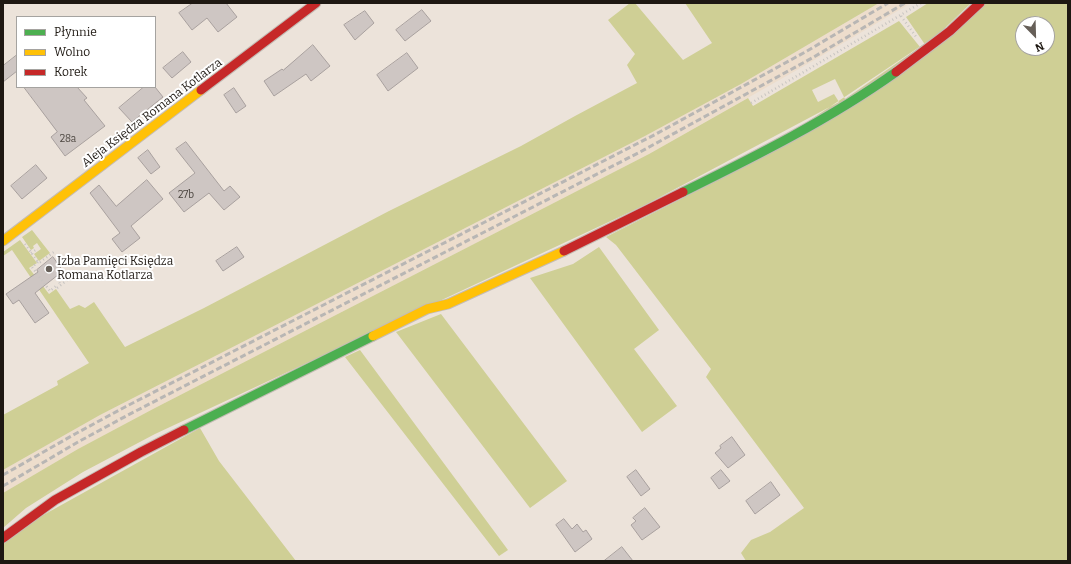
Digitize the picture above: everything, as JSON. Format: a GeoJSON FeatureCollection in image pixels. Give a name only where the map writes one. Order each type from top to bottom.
{"type":"FeatureCollection","features":[{"type":"Feature","properties":{"kind":"street","name":"Aleja Księdza Romana Kotlarza"},"geometry":{"type":"LineString","coordinates":[[3,241],[316,3]]}},
{"type":"Feature","properties":{"kind":"street"},"geometry":{"type":"LineString","coordinates":[[3,538],[55,500],[141,452],[427,309],[448,304],[585,241],[755,156],[845,106],[884,82],[927,51],[980,3]]}},
{"type":"Feature","properties":{"kind":"path"},"geometry":{"type":"LineString","coordinates":[[751,103],[921,3]]}},
{"type":"Feature","properties":{"kind":"path"},"geometry":{"type":"LineString","coordinates":[[901,16],[927,51]]}},
{"type":"Feature","properties":{"kind":"path"},"geometry":{"type":"LineString","coordinates":[[24,242],[38,262]]}},
{"type":"Feature","properties":{"kind":"path"},"geometry":{"type":"LineString","coordinates":[[31,253],[36,249]]}},
{"type":"Feature","properties":{"kind":"path"},"geometry":{"type":"LineString","coordinates":[[54,252],[32,267],[50,291],[56,286],[57,288],[71,277]]}},
{"type":"Feature","properties":{"kind":"path"},"geometry":{"type":"LineString","coordinates":[[57,279],[61,285]]}},
{"type":"Feature","properties":{"kind":"shaded area"},"geometry":{"type":"Polygon","coordinates":[[[879,3],[911,3],[649,154],[153,409],[78,449],[3,493],[3,470],[100,415],[645,136],[741,84],[879,3]]]}},
{"type":"Feature","properties":{"kind":"green space"},"geometry":{"type":"Polygon","coordinates":[[[630,3],[635,3],[683,60],[712,43],[685,3],[879,3],[741,84],[645,136],[100,415],[3,470],[3,415],[58,385],[57,381],[89,363],[12,250],[3,256],[3,252],[20,240],[37,263],[29,268],[49,294],[56,289],[70,309],[79,305],[85,308],[94,302],[125,347],[204,308],[389,211],[521,146],[637,83],[627,65],[635,54],[608,20],[630,3]]]}},
{"type":"Feature","properties":{"kind":"green space"},"geometry":{"type":"Polygon","coordinates":[[[928,3],[971,3],[926,46],[906,17],[928,3]]]}},
{"type":"Feature","properties":{"kind":"green space"},"geometry":{"type":"Polygon","coordinates":[[[985,3],[1068,3],[1068,561],[746,561],[741,553],[751,540],[770,532],[804,508],[706,377],[711,369],[616,245],[606,237],[728,175],[985,3]]]}},
{"type":"Feature","properties":{"kind":"green space"},"geometry":{"type":"Polygon","coordinates":[[[899,21],[920,47],[845,99],[835,79],[812,90],[818,102],[834,94],[839,102],[645,205],[155,434],[83,472],[26,508],[3,528],[3,493],[78,449],[649,154],[748,98],[753,106],[899,21]]]}},
{"type":"Feature","properties":{"kind":"green space"},"geometry":{"type":"Polygon","coordinates":[[[32,230],[50,253],[39,261],[34,254],[41,249],[37,243],[31,250],[22,237],[32,230]]]}},
{"type":"Feature","properties":{"kind":"green space"},"geometry":{"type":"Polygon","coordinates":[[[599,247],[659,330],[634,349],[677,406],[642,432],[530,278],[573,264],[599,247]]]}},
{"type":"Feature","properties":{"kind":"green space"},"geometry":{"type":"Polygon","coordinates":[[[441,314],[567,481],[530,508],[396,332],[441,314]]]}},
{"type":"Feature","properties":{"kind":"green space"},"geometry":{"type":"Polygon","coordinates":[[[360,350],[508,550],[499,556],[345,357],[360,350]]]}},
{"type":"Feature","properties":{"kind":"green space"},"geometry":{"type":"Polygon","coordinates":[[[200,428],[219,461],[296,561],[3,561],[3,544],[38,518],[200,428]]]}},
{"type":"Feature","properties":{"kind":"building"},"geometry":{"type":"Polygon","coordinates":[[[193,3],[226,3],[237,17],[218,32],[207,18],[192,30],[179,13],[193,3]]]}},
{"type":"Feature","properties":{"kind":"building"},"geometry":{"type":"Polygon","coordinates":[[[422,10],[431,21],[405,41],[396,30],[422,10]]]}},
{"type":"Feature","properties":{"kind":"building"},"geometry":{"type":"Polygon","coordinates":[[[365,11],[374,23],[355,40],[344,25],[365,11]]]}},
{"type":"Feature","properties":{"kind":"building"},"geometry":{"type":"Polygon","coordinates":[[[313,45],[330,66],[311,81],[306,74],[274,96],[264,81],[282,69],[283,70],[313,45]]]}},
{"type":"Feature","properties":{"kind":"building"},"geometry":{"type":"Polygon","coordinates":[[[183,52],[191,62],[172,78],[163,68],[183,52]]]}},
{"type":"Feature","properties":{"kind":"building"},"geometry":{"type":"Polygon","coordinates":[[[407,53],[418,68],[388,91],[377,75],[407,53]]]}},
{"type":"Feature","properties":{"kind":"building"},"geometry":{"type":"Polygon","coordinates":[[[16,56],[16,72],[3,82],[3,66],[16,56]]]}},
{"type":"Feature","properties":{"kind":"building"},"geometry":{"type":"Polygon","coordinates":[[[25,88],[78,88],[87,98],[84,100],[105,126],[65,156],[51,137],[57,132],[25,88]]]}},
{"type":"Feature","properties":{"kind":"building"},"geometry":{"type":"Polygon","coordinates":[[[143,88],[156,88],[163,97],[132,122],[119,108],[143,88]]]}},
{"type":"Feature","properties":{"kind":"building"},"geometry":{"type":"Polygon","coordinates":[[[234,88],[246,106],[236,113],[224,95],[234,88]]]}},
{"type":"Feature","properties":{"kind":"building"},"geometry":{"type":"Polygon","coordinates":[[[186,142],[224,191],[230,186],[240,197],[224,210],[209,193],[184,212],[169,193],[195,173],[176,149],[186,142]]]}},
{"type":"Feature","properties":{"kind":"building"},"geometry":{"type":"Polygon","coordinates":[[[148,150],[160,167],[151,174],[138,158],[148,150]]]}},
{"type":"Feature","properties":{"kind":"building"},"geometry":{"type":"Polygon","coordinates":[[[36,165],[47,178],[22,199],[11,186],[36,165]]]}},
{"type":"Feature","properties":{"kind":"building"},"geometry":{"type":"Polygon","coordinates":[[[147,180],[163,199],[131,226],[140,238],[122,252],[112,239],[120,233],[90,193],[99,185],[116,206],[147,180]]]}},
{"type":"Feature","properties":{"kind":"building"},"geometry":{"type":"Polygon","coordinates":[[[237,247],[244,257],[223,271],[216,261],[237,247]]]}},
{"type":"Feature","properties":{"kind":"building"},"geometry":{"type":"Polygon","coordinates":[[[53,257],[63,271],[35,293],[49,313],[35,323],[19,300],[13,304],[6,294],[38,272],[37,270],[53,257]]]}},
{"type":"Feature","properties":{"kind":"building"},"geometry":{"type":"Polygon","coordinates":[[[732,437],[745,455],[728,468],[715,453],[721,448],[720,446],[732,437]]]}},
{"type":"Feature","properties":{"kind":"building"},"geometry":{"type":"Polygon","coordinates":[[[636,470],[650,489],[641,496],[627,477],[636,470]]]}},
{"type":"Feature","properties":{"kind":"building"},"geometry":{"type":"Polygon","coordinates":[[[721,470],[730,481],[719,489],[711,478],[721,470]]]}},
{"type":"Feature","properties":{"kind":"building"},"geometry":{"type":"Polygon","coordinates":[[[771,482],[780,495],[755,514],[746,501],[771,482]]]}},
{"type":"Feature","properties":{"kind":"building"},"geometry":{"type":"Polygon","coordinates":[[[645,508],[660,527],[642,540],[631,525],[636,521],[633,518],[645,508]]]}},
{"type":"Feature","properties":{"kind":"building"},"geometry":{"type":"Polygon","coordinates":[[[564,519],[572,529],[577,524],[583,532],[586,530],[592,539],[575,552],[556,525],[564,519]]]}},
{"type":"Feature","properties":{"kind":"building"},"geometry":{"type":"Polygon","coordinates":[[[622,547],[633,561],[604,561],[622,547]]]}},
{"type":"Feature","properties":{"kind":"railway"},"geometry":{"type":"LineString","coordinates":[[3,475],[125,407],[656,134],[807,51],[888,3]]}},
{"type":"Feature","properties":{"kind":"railway"},"geometry":{"type":"LineString","coordinates":[[3,486],[78,442],[128,415],[640,152],[812,58],[905,3]]}},
{"type":"Feature","properties":{"kind":"traffic: fast"},"geometry":{"type":"LineString","coordinates":[[683,192],[765,151],[819,121],[845,106],[896,72]]}},
{"type":"Feature","properties":{"kind":"traffic: fast"},"geometry":{"type":"LineString","coordinates":[[184,430],[373,336]]}},
{"type":"Feature","properties":{"kind":"traffic: slow"},"geometry":{"type":"LineString","coordinates":[[3,241],[201,90]]}},
{"type":"Feature","properties":{"kind":"traffic: slow"},"geometry":{"type":"LineString","coordinates":[[373,336],[427,309],[448,304],[564,251]]}},
{"type":"Feature","properties":{"kind":"traffic: jam"},"geometry":{"type":"LineString","coordinates":[[201,90],[316,3]]}},
{"type":"Feature","properties":{"kind":"traffic: jam"},"geometry":{"type":"LineString","coordinates":[[896,72],[950,31],[980,3]]}},
{"type":"Feature","properties":{"kind":"traffic: jam"},"geometry":{"type":"LineString","coordinates":[[564,251],[683,192]]}},
{"type":"Feature","properties":{"kind":"traffic: jam"},"geometry":{"type":"LineString","coordinates":[[3,538],[55,500],[184,430]]}},
{"type":"Feature","properties":{"kind":"place","name":"Izba Pamięci Księdza Romana Kotlarza"},"geometry":{"type":"Point","coordinates":[49,269]}}]}
